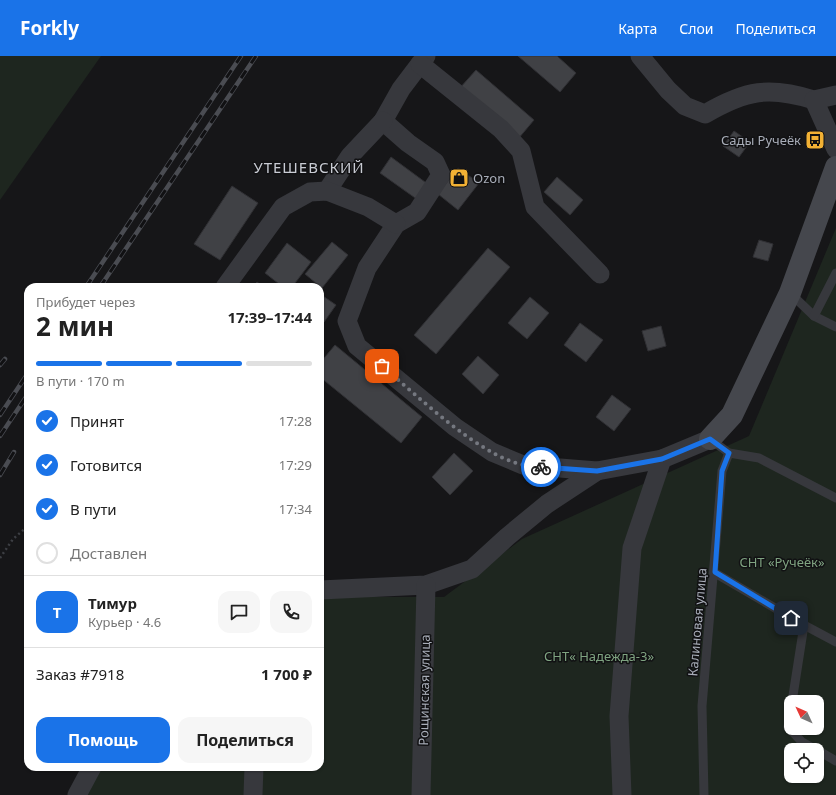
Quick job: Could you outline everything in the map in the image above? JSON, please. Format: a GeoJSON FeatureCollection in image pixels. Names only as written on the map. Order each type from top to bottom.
{"type":"FeatureCollection","features":[{"type":"Feature","properties":{"kind":"street"},"geometry":{"type":"LineString","coordinates":[[640,56],[668,90],[685,106],[704,114],[728,100],[758,92],[790,92],[814,100],[836,95]]}},
{"type":"Feature","properties":{"kind":"street"},"geometry":{"type":"LineString","coordinates":[[327,191],[350,156],[384,121],[401,89],[423,60],[502,129],[521,150],[535,207],[600,274]]}},
{"type":"Feature","properties":{"kind":"street"},"geometry":{"type":"LineString","coordinates":[[814,100],[836,149]]}},
{"type":"Feature","properties":{"kind":"street"},"geometry":{"type":"LineString","coordinates":[[384,121],[408,143],[435,162],[442,175],[418,212],[396,224],[368,268],[347,321],[357,346],[456,427],[492,452],[523,465],[597,471],[662,459],[710,439],[732,415],[790,293],[836,167]]}},
{"type":"Feature","properties":{"kind":"street"},"geometry":{"type":"LineString","coordinates":[[228,283],[283,207],[310,192],[327,191],[368,206],[396,224]]}},
{"type":"Feature","properties":{"kind":"street"},"geometry":{"type":"LineString","coordinates":[[622,795],[619,716],[632,548],[662,459]]}},
{"type":"Feature","properties":{"kind":"street"},"geometry":{"type":"LineString","coordinates":[[324,590],[426,585],[472,569],[506,537],[547,504],[597,471]]}},
{"type":"Feature","properties":{"kind":"street","name":"Рощинская улица"},"geometry":{"type":"LineString","coordinates":[[421,795],[426,585]]}},
{"type":"Feature","properties":{"kind":"street"},"geometry":{"type":"LineString","coordinates":[[77,795],[90,771]]}},
{"type":"Feature","properties":{"kind":"street"},"geometry":{"type":"LineString","coordinates":[[253,795],[254,771]]}},
{"type":"Feature","properties":{"kind":"lane"},"geometry":{"type":"LineString","coordinates":[[814,316],[836,273]]}},
{"type":"Feature","properties":{"kind":"lane"},"geometry":{"type":"LineString","coordinates":[[790,293],[814,316],[836,327]]}},
{"type":"Feature","properties":{"kind":"lane"},"geometry":{"type":"LineString","coordinates":[[710,439],[729,453],[759,458],[836,498]]}},
{"type":"Feature","properties":{"kind":"lane","name":"Калиновая улица"},"geometry":{"type":"LineString","coordinates":[[704,795],[702,706],[715,572],[722,471],[729,453]]}},
{"type":"Feature","properties":{"kind":"lane"},"geometry":{"type":"LineString","coordinates":[[715,572],[804,625],[836,642]]}},
{"type":"Feature","properties":{"kind":"lane"},"geometry":{"type":"LineString","coordinates":[[793,695],[804,625]]}},
{"type":"Feature","properties":{"kind":"lane"},"geometry":{"type":"LineString","coordinates":[[795,735],[804,743]]}},
{"type":"Feature","properties":{"kind":"lane"},"geometry":{"type":"LineString","coordinates":[[824,754],[836,761]]}},
{"type":"Feature","properties":{"kind":"path"},"geometry":{"type":"LineString","coordinates":[[0,558],[13,539],[24,529]]}},
{"type":"Feature","properties":{"kind":"green space"},"geometry":{"type":"Polygon","coordinates":[[[0,56],[101,56],[0,200],[0,56]]]}},
{"type":"Feature","properties":{"kind":"green space","name":"СНТ« Надежда-3»"},"geometry":{"type":"Polygon","coordinates":[[[836,228],[836,795],[72,795],[87,771],[324,771],[324,597],[444,597],[522,539],[749,436],[836,228]]]}},
{"type":"Feature","properties":{"kind":"building"},"geometry":{"type":"Polygon","coordinates":[[[518,56],[557,56],[576,73],[560,92],[518,56]]]}},
{"type":"Feature","properties":{"kind":"building"},"geometry":{"type":"Polygon","coordinates":[[[476,70],[534,120],[518,139],[459,89],[476,70]]]}},
{"type":"Feature","properties":{"kind":"building"},"geometry":{"type":"Polygon","coordinates":[[[734,131],[750,142],[739,157],[723,146],[734,131]]]}},
{"type":"Feature","properties":{"kind":"building"},"geometry":{"type":"Polygon","coordinates":[[[391,157],[429,185],[418,200],[380,173],[391,157]]]}},
{"type":"Feature","properties":{"kind":"building"},"geometry":{"type":"Polygon","coordinates":[[[458,168],[479,183],[458,210],[438,194],[458,168]]]}},
{"type":"Feature","properties":{"kind":"building"},"geometry":{"type":"Polygon","coordinates":[[[557,177],[583,200],[570,215],[544,192],[557,177]]]}},
{"type":"Feature","properties":{"kind":"building"},"geometry":{"type":"Polygon","coordinates":[[[232,186],[258,203],[220,260],[194,244],[232,186]]]}},
{"type":"Feature","properties":{"kind":"building"},"geometry":{"type":"Polygon","coordinates":[[[759,240],[773,244],[768,261],[753,257],[759,240]]]}},
{"type":"Feature","properties":{"kind":"building"},"geometry":{"type":"Polygon","coordinates":[[[332,242],[348,255],[324,285],[324,283],[316,283],[305,274],[332,242]]]}},
{"type":"Feature","properties":{"kind":"building"},"geometry":{"type":"Polygon","coordinates":[[[287,243],[311,262],[295,283],[278,283],[265,273],[287,243]]]}},
{"type":"Feature","properties":{"kind":"building"},"geometry":{"type":"Polygon","coordinates":[[[488,248],[510,267],[436,354],[414,335],[488,248]]]}},
{"type":"Feature","properties":{"kind":"building"},"geometry":{"type":"Polygon","coordinates":[[[324,297],[336,305],[324,322],[324,297]]]}},
{"type":"Feature","properties":{"kind":"building"},"geometry":{"type":"Polygon","coordinates":[[[530,297],[549,313],[527,339],[508,323],[530,297]]]}},
{"type":"Feature","properties":{"kind":"building"},"geometry":{"type":"Polygon","coordinates":[[[580,323],[603,340],[586,362],[564,345],[580,323]]]}},
{"type":"Feature","properties":{"kind":"building"},"geometry":{"type":"Polygon","coordinates":[[[661,326],[666,346],[648,351],[642,331],[661,326]]]}},
{"type":"Feature","properties":{"kind":"building"},"geometry":{"type":"Polygon","coordinates":[[[335,345],[422,417],[401,443],[324,380],[324,358],[335,345]]]}},
{"type":"Feature","properties":{"kind":"building"},"geometry":{"type":"Polygon","coordinates":[[[478,356],[499,375],[483,394],[462,374],[478,356]]]}},
{"type":"Feature","properties":{"kind":"building"},"geometry":{"type":"Polygon","coordinates":[[[612,395],[631,409],[614,431],[596,417],[612,395]]]}},
{"type":"Feature","properties":{"kind":"building"},"geometry":{"type":"Polygon","coordinates":[[[454,453],[473,471],[450,495],[432,477],[454,453]]]}},
{"type":"Feature","properties":{"kind":"railway"},"geometry":{"type":"LineString","coordinates":[[89,283],[241,56]]}},
{"type":"Feature","properties":{"kind":"railway"},"geometry":{"type":"LineString","coordinates":[[103,283],[256,56]]}},
{"type":"Feature","properties":{"kind":"railway"},"geometry":{"type":"LineString","coordinates":[[0,365],[5,359]]}},
{"type":"Feature","properties":{"kind":"railway"},"geometry":{"type":"LineString","coordinates":[[0,415],[24,379]]}},
{"type":"Feature","properties":{"kind":"railway"},"geometry":{"type":"LineString","coordinates":[[0,436],[24,400]]}},
{"type":"Feature","properties":{"kind":"railway"},"geometry":{"type":"LineString","coordinates":[[0,475],[14,452]]}},
{"type":"Feature","properties":{"kind":"way so far"},"geometry":{"type":"LineString","coordinates":[[382,366],[456,427],[492,452],[523,465],[541,467]]}},
{"type":"Feature","properties":{"kind":"place","name":"Сады Ручеёк"},"geometry":{"type":"Point","coordinates":[815,140]}},
{"type":"Feature","properties":{"kind":"place","name":"Ozon"},"geometry":{"type":"Point","coordinates":[459,178]}},
{"type":"Feature","properties":{"kind":"district","name":"УТЕШЕВСКИЙ"},"geometry":{"type":"Point","coordinates":[309,167]}},
{"type":"Feature","properties":{"kind":"route"},"geometry":{"type":"LineString","coordinates":[[541,467],[597,471],[662,459],[710,439],[729,453],[722,471],[715,572],[791,618]]}},
{"type":"Feature","properties":{"kind":"park label","name":"СНТ «Ручеёк»"},"geometry":{"type":"Point","coordinates":[782,562]}}]}
